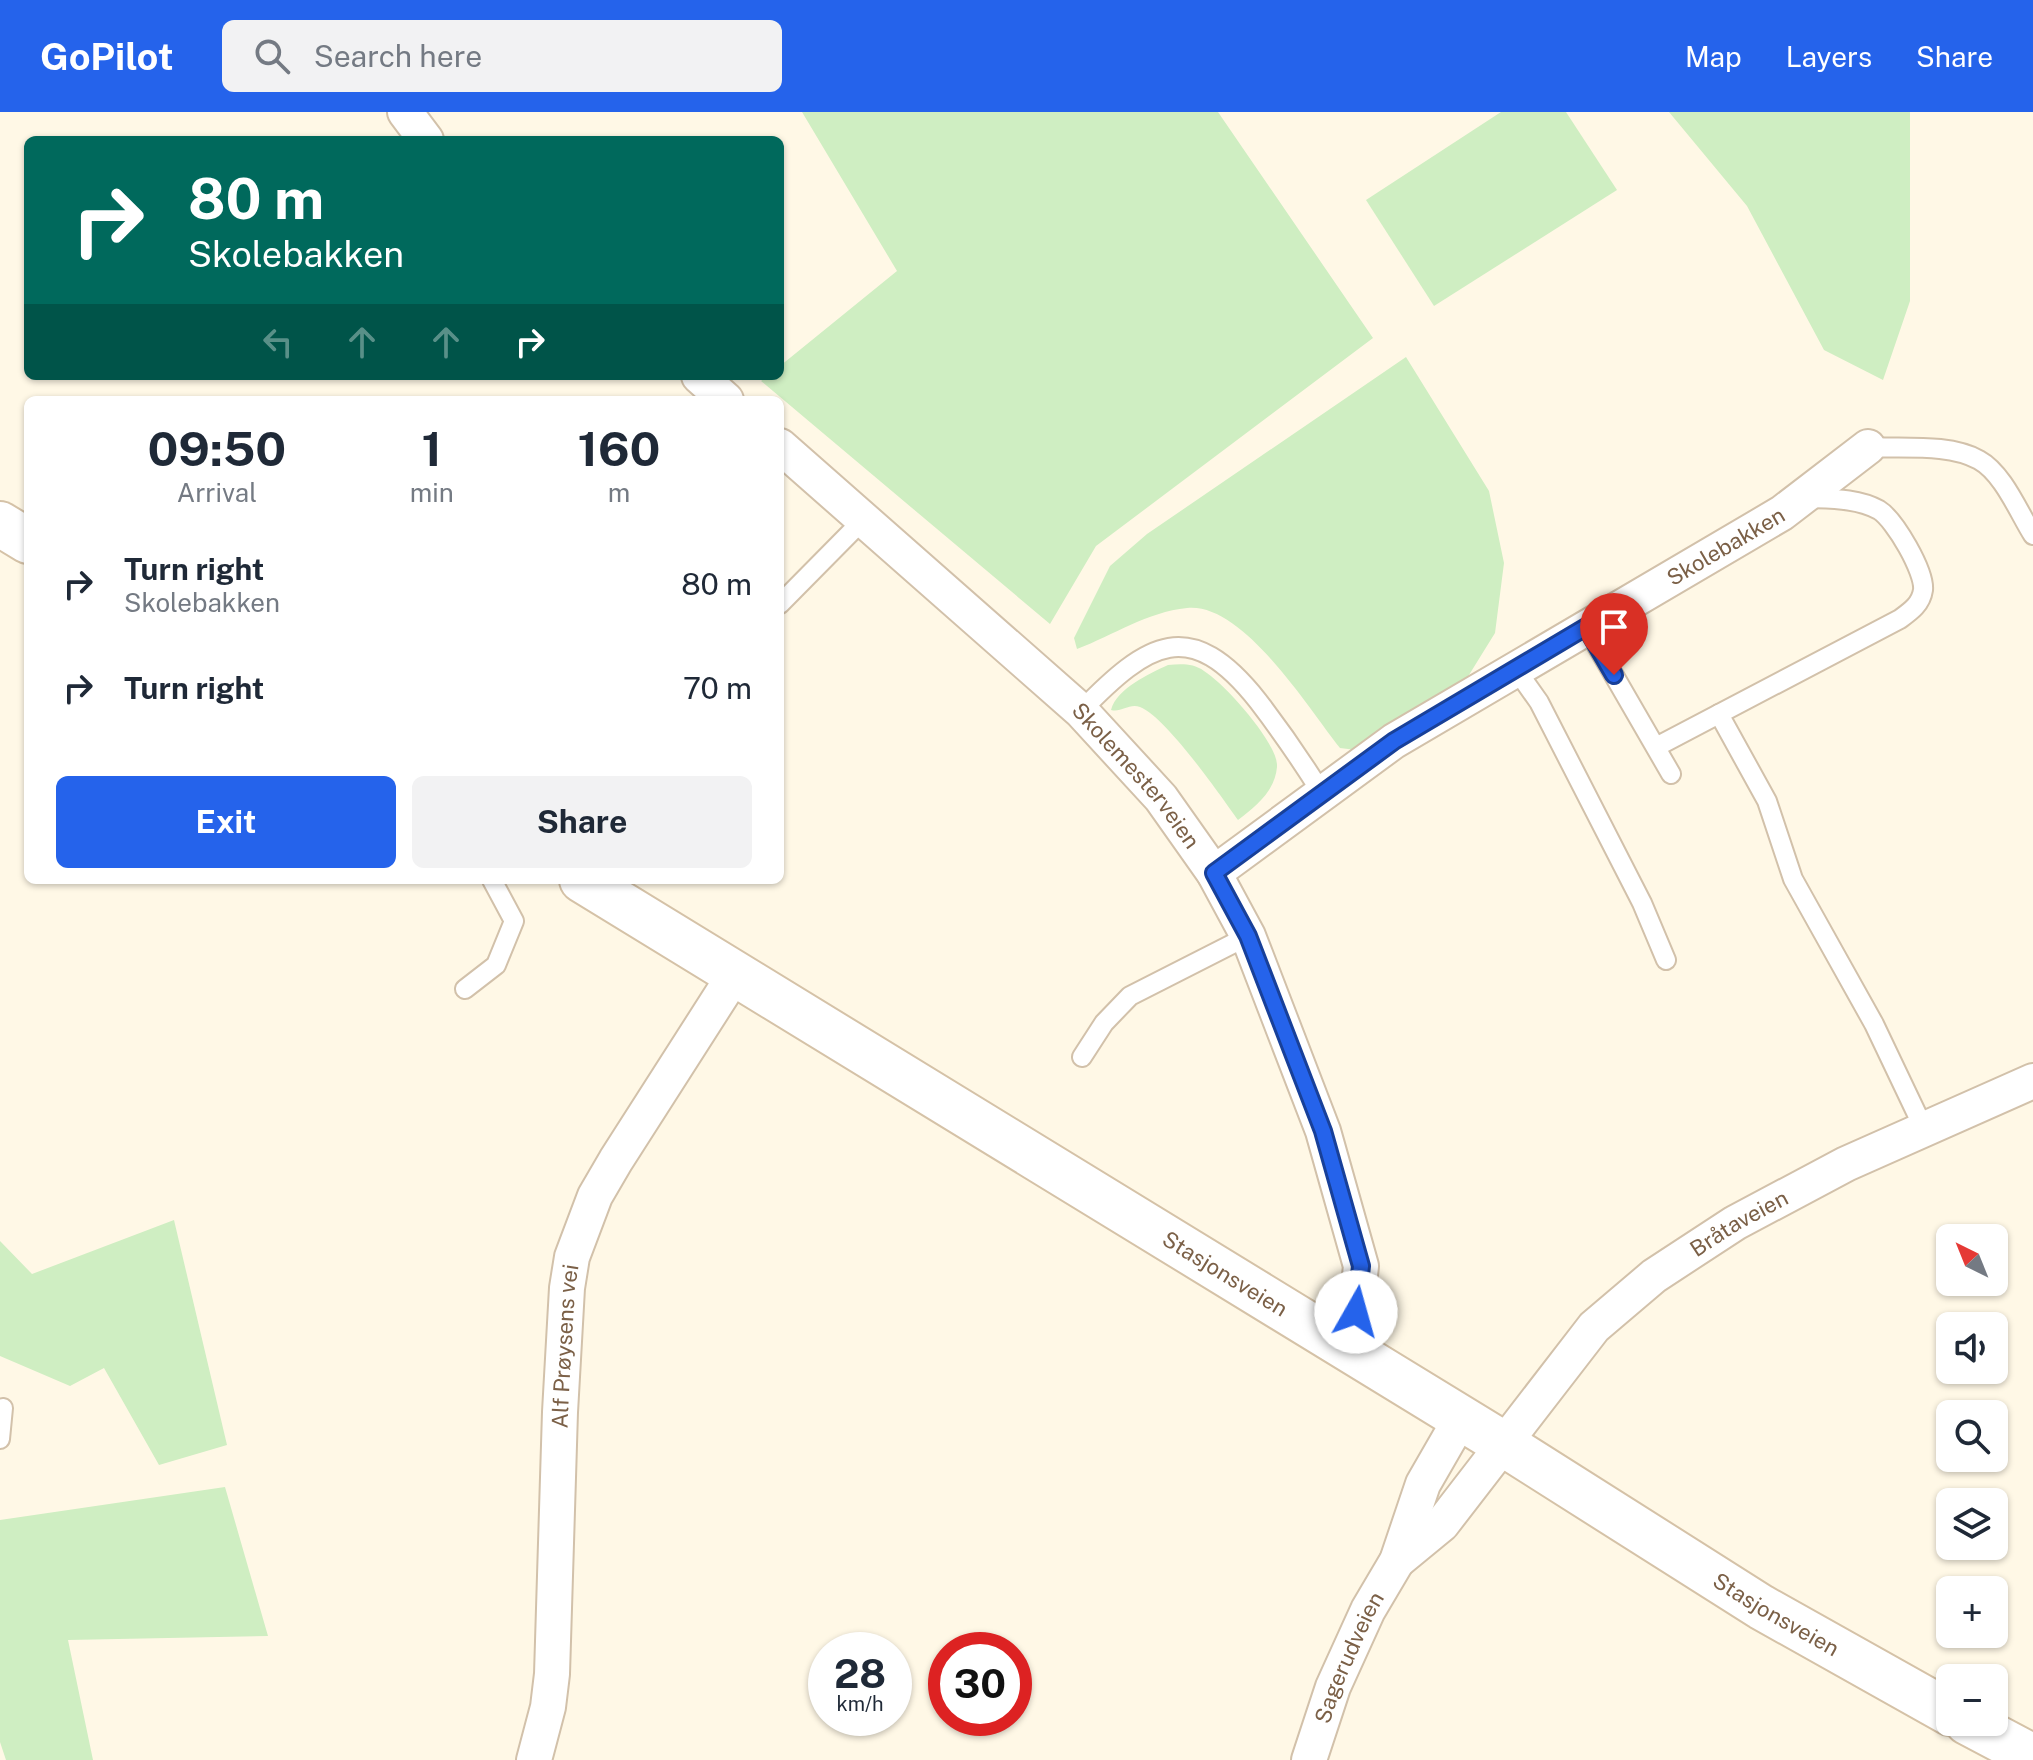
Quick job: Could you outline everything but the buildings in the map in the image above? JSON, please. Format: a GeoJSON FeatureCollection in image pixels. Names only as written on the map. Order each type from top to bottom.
{"type":"FeatureCollection","features":[{"type":"Feature","properties":{"kind":"main road"},"geometry":{"type":"LineString","coordinates":[[0,524],[24,539]]}},
{"type":"Feature","properties":{"kind":"main road","name":"Stasjonsveien"},"geometry":{"type":"LineString","coordinates":[[589,884],[1342,1348],[1502,1443],[1761,1607],[1936,1705]]}},
{"type":"Feature","properties":{"kind":"main road"},"geometry":{"type":"LineString","coordinates":[[1993,1736],[2033,1757]]}},
{"type":"Feature","properties":{"kind":"street"},"geometry":{"type":"LineString","coordinates":[[405,112],[423,136]]}},
{"type":"Feature","properties":{"kind":"street"},"geometry":{"type":"LineString","coordinates":[[704,380],[722,396]]}},
{"type":"Feature","properties":{"kind":"street","name":"Skolebakken"},"geometry":{"type":"LineString","coordinates":[[1214,873],[1394,741],[1803,498],[1868,447]]}},
{"type":"Feature","properties":{"kind":"street","name":"Skolemesterveien"},"geometry":{"type":"LineString","coordinates":[[784,449],[1081,711],[1161,798],[1214,873],[1248,936],[1323,1131],[1361,1266],[1356,1312],[1342,1348]]}},
{"type":"Feature","properties":{"kind":"street","name":"Alf Prøysens vei"},"geometry":{"type":"LineString","coordinates":[[534,1760],[552,1674],[560,1412],[567,1288],[572,1257],[582,1225],[609,1172],[735,974]]}},
{"type":"Feature","properties":{"kind":"street","name":"Bråtaveien"},"geometry":{"type":"LineString","coordinates":[[1502,1443],[1594,1327],[1654,1276],[1735,1223],[1846,1164],[2033,1081]]}},
{"type":"Feature","properties":{"kind":"street","name":"Sagerudveien"},"geometry":{"type":"LineString","coordinates":[[1309,1760],[1339,1673],[1368,1610],[1397,1561],[1423,1484],[1461,1418]]}},
{"type":"Feature","properties":{"kind":"street","name":"Sagerudveien"},"geometry":{"type":"LineString","coordinates":[[1397,1561],[1442,1524],[1502,1443]]}},
{"type":"Feature","properties":{"kind":"lane"},"geometry":{"type":"LineString","coordinates":[[1868,447],[1956,452],[1981,460],[1998,480],[2033,535]]}},
{"type":"Feature","properties":{"kind":"lane"},"geometry":{"type":"LineString","coordinates":[[1656,747],[1900,619],[1920,601],[1924,588],[1919,570],[1895,526],[1882,512],[1864,503],[1803,498]]}},
{"type":"Feature","properties":{"kind":"lane"},"geometry":{"type":"LineString","coordinates":[[784,600],[864,519]]}},
{"type":"Feature","properties":{"kind":"lane"},"geometry":{"type":"LineString","coordinates":[[1586,627],[1671,774]]}},
{"type":"Feature","properties":{"kind":"lane"},"geometry":{"type":"LineString","coordinates":[[1081,711],[1113,678],[1138,661],[1178,647],[1197,648],[1213,654],[1237,675],[1289,741],[1321,792]]}},
{"type":"Feature","properties":{"kind":"lane"},"geometry":{"type":"LineString","coordinates":[[1515,668],[1539,702],[1642,903],[1666,960]]}},
{"type":"Feature","properties":{"kind":"lane"},"geometry":{"type":"LineString","coordinates":[[1719,714],[1767,801],[1793,879],[1874,1024],[1924,1129]]}},
{"type":"Feature","properties":{"kind":"lane"},"geometry":{"type":"LineString","coordinates":[[465,989],[496,965],[514,921],[494,884]]}},
{"type":"Feature","properties":{"kind":"lane"},"geometry":{"type":"LineString","coordinates":[[1082,1057],[1110,1015],[1130,996],[1248,936]]}},
{"type":"Feature","properties":{"kind":"lane"},"geometry":{"type":"LineString","coordinates":[[0,1439],[3,1408]]}},
{"type":"Feature","properties":{"kind":"green space"},"geometry":{"type":"Polygon","coordinates":[[[802,112],[1218,112],[1373,338],[1096,546],[1050,624],[784,400],[784,396],[779,396],[761,381],[784,380],[784,363],[897,271],[802,112]]]}},
{"type":"Feature","properties":{"kind":"green space"},"geometry":{"type":"Polygon","coordinates":[[[1501,112],[1566,112],[1617,190],[1434,306],[1366,200],[1501,112]]]}},
{"type":"Feature","properties":{"kind":"green space"},"geometry":{"type":"Polygon","coordinates":[[[1669,112],[1910,112],[1910,301],[1883,380],[1824,350],[1747,206],[1669,112]]]}},
{"type":"Feature","properties":{"kind":"green space"},"geometry":{"type":"Polygon","coordinates":[[[1406,357],[1489,491],[1504,563],[1495,633],[1464,683],[1356,750],[1340,748],[1252,639],[1230,622],[1208,611],[1187,608],[1158,614],[1077,649],[1074,638],[1110,566],[1147,534],[1406,357]]]}},
{"type":"Feature","properties":{"kind":"green space"},"geometry":{"type":"Polygon","coordinates":[[[1168,665],[1191,665],[1213,678],[1249,715],[1275,757],[1277,767],[1269,791],[1238,820],[1164,725],[1140,707],[1111,710],[1127,688],[1168,665]]]}},
{"type":"Feature","properties":{"kind":"green space"},"geometry":{"type":"Polygon","coordinates":[[[174,1220],[227,1445],[159,1465],[104,1368],[70,1386],[0,1356],[0,1241],[32,1274],[174,1220]]]}},
{"type":"Feature","properties":{"kind":"green space"},"geometry":{"type":"Polygon","coordinates":[[[225,1487],[268,1636],[68,1640],[93,1760],[6,1760],[0,1742],[0,1520],[225,1487]]]}},
{"type":"Feature","properties":{"kind":"route"},"geometry":{"type":"LineString","coordinates":[[1356,1312],[1361,1266],[1323,1131],[1248,936],[1214,873],[1267,831],[1394,741],[1586,627],[1614,675]]}}]}
